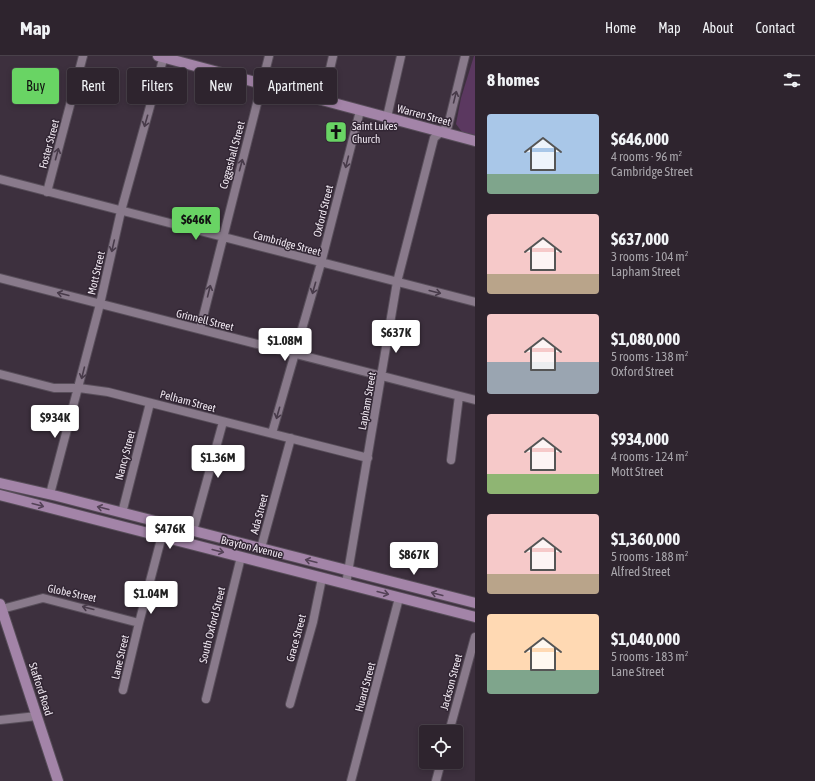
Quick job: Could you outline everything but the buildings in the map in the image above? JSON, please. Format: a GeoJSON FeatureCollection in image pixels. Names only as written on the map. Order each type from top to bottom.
{"type":"FeatureCollection","features":[{"type":"Feature","properties":{"kind":"main road","name":"Warren Street"},"geometry":{"type":"LineString","coordinates":[[162,57],[254,81]]}},
{"type":"Feature","properties":{"kind":"main road","name":"Warren Street"},"geometry":{"type":"LineString","coordinates":[[337,104],[475,141]]}},
{"type":"Feature","properties":{"kind":"main road","name":"Brayton Avenue"},"geometry":{"type":"LineString","coordinates":[[0,483],[50,494],[475,603]]}},
{"type":"Feature","properties":{"kind":"main road","name":"Brayton Avenue"},"geometry":{"type":"LineString","coordinates":[[0,495],[475,617]]}},
{"type":"Feature","properties":{"kind":"main road","name":"Stafford Road"},"geometry":{"type":"LineString","coordinates":[[1,607],[58,781]]}},
{"type":"Feature","properties":{"kind":"street","name":"Foster Street"},"geometry":{"type":"LineString","coordinates":[[47,192],[83,56]]}},
{"type":"Feature","properties":{"kind":"street","name":"Coggeshall Street"},"geometry":{"type":"LineString","coordinates":[[266,68],[269,56]]}},
{"type":"Feature","properties":{"kind":"street"},"geometry":{"type":"LineString","coordinates":[[330,68],[333,56]]}},
{"type":"Feature","properties":{"kind":"street"},"geometry":{"type":"LineString","coordinates":[[387,117],[401,56]]}},
{"type":"Feature","properties":{"kind":"street","name":"Lapham Street"},"geometry":{"type":"LineString","coordinates":[[346,584],[397,282],[434,138],[448,126],[465,56]]}},
{"type":"Feature","properties":{"kind":"street","name":"Mott Street"},"geometry":{"type":"LineString","coordinates":[[50,494],[79,388],[121,211],[162,57]]}},
{"type":"Feature","properties":{"kind":"street","name":"Coggeshall Street"},"geometry":{"type":"LineString","coordinates":[[200,329],[257,104]]}},
{"type":"Feature","properties":{"kind":"street","name":"Oxford Street"},"geometry":{"type":"LineString","coordinates":[[272,433],[321,264],[360,111]]}},
{"type":"Feature","properties":{"kind":"street","name":"Cambridge Street"},"geometry":{"type":"LineString","coordinates":[[0,179],[321,264],[475,302]]}},
{"type":"Feature","properties":{"kind":"street","name":"Grinnell Street"},"geometry":{"type":"LineString","coordinates":[[0,278],[475,400]]}},
{"type":"Feature","properties":{"kind":"street","name":"Pelham Street"},"geometry":{"type":"LineString","coordinates":[[0,374],[54,388],[79,388],[108,392],[368,458]]}},
{"type":"Feature","properties":{"kind":"street"},"geometry":{"type":"LineString","coordinates":[[451,460],[459,396]]}},
{"type":"Feature","properties":{"kind":"street","name":"Nancy Street"},"geometry":{"type":"LineString","coordinates":[[122,513],[150,403]]}},
{"type":"Feature","properties":{"kind":"street"},"geometry":{"type":"LineString","coordinates":[[193,531],[223,422]]}},
{"type":"Feature","properties":{"kind":"street","name":"Ada Street"},"geometry":{"type":"LineString","coordinates":[[261,548],[291,438]]}},
{"type":"Feature","properties":{"kind":"street","name":"Lane Street"},"geometry":{"type":"LineString","coordinates":[[123,690],[139,623],[166,524]]}},
{"type":"Feature","properties":{"kind":"street","name":"South Oxford Street"},"geometry":{"type":"LineString","coordinates":[[206,699],[241,557]]}},
{"type":"Feature","properties":{"kind":"street","name":"Grace Street"},"geometry":{"type":"LineString","coordinates":[[290,704],[313,622],[322,578]]}},
{"type":"Feature","properties":{"kind":"street","name":"Globe Street"},"geometry":{"type":"LineString","coordinates":[[1,607],[43,598],[139,623]]}},
{"type":"Feature","properties":{"kind":"street","name":"Huard Street"},"geometry":{"type":"LineString","coordinates":[[351,781],[399,598]]}},
{"type":"Feature","properties":{"kind":"street","name":"Jackson Street"},"geometry":{"type":"LineString","coordinates":[[451,725],[475,637]]}},
{"type":"Feature","properties":{"kind":"street"},"geometry":{"type":"LineString","coordinates":[[0,720],[37,716]]}},
{"type":"Feature","properties":{"kind":"street"},"geometry":{"type":"LineString","coordinates":[[436,781],[439,769]]}},
{"type":"Feature","properties":{"kind":"shaded area"},"geometry":{"type":"Polygon","coordinates":[[[474,56],[475,135],[462,132],[456,124],[461,98],[474,56]]]}},
{"type":"Feature","properties":{"kind":"place","name":"Saint Lukes Church"},"geometry":{"type":"Point","coordinates":[336,132]}}]}
